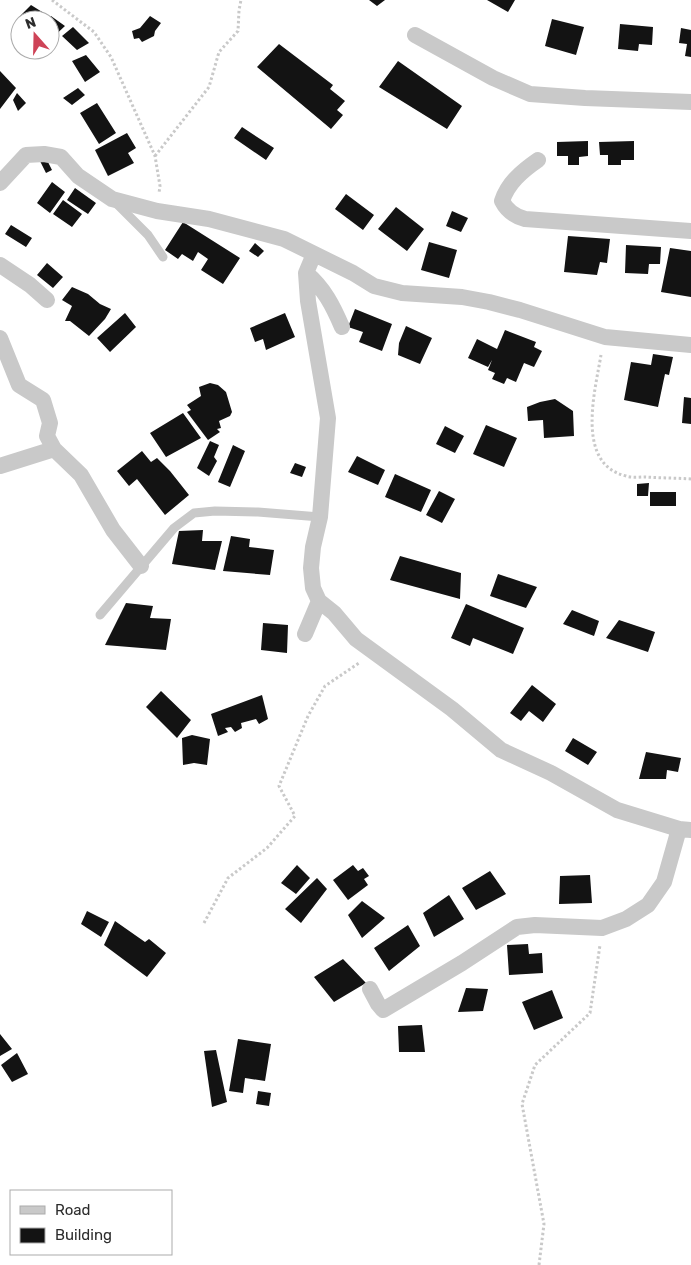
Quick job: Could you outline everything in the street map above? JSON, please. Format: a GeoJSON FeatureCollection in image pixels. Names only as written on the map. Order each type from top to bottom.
{"type":"FeatureCollection","features":[{"type":"Feature","properties":{"kind":"street"},"geometry":{"type":"LineString","coordinates":[[415,35],[493,78],[530,94],[691,102]]}},
{"type":"Feature","properties":{"kind":"street"},"geometry":{"type":"LineString","coordinates":[[0,183],[26,155],[44,154],[60,157],[78,176],[112,199],[157,211],[209,218],[284,239],[374,286],[402,294],[462,297],[489,302],[605,337],[691,345]]}},
{"type":"Feature","properties":{"kind":"street"},"geometry":{"type":"LineString","coordinates":[[538,160],[506,189],[502,201],[505,208],[516,216],[524,219],[691,230]]}},
{"type":"Feature","properties":{"kind":"street"},"geometry":{"type":"LineString","coordinates":[[314,254],[306,273],[308,302],[328,418],[320,517],[313,547],[311,568],[313,588],[319,601],[334,613],[356,639],[452,709],[500,750],[551,773],[617,810],[685,830],[664,882],[648,905],[626,919],[602,928],[536,925],[517,927],[454,968],[383,1010],[370,989]]}},
{"type":"Feature","properties":{"kind":"street"},"geometry":{"type":"LineString","coordinates":[[0,265],[30,285],[47,300]]}},
{"type":"Feature","properties":{"kind":"street"},"geometry":{"type":"LineString","coordinates":[[306,273],[317,282],[328,296],[342,327]]}},
{"type":"Feature","properties":{"kind":"street"},"geometry":{"type":"LineString","coordinates":[[0,338],[19,385],[43,400],[50,423],[47,436],[54,449],[81,475],[113,530],[141,566]]}},
{"type":"Feature","properties":{"kind":"street"},"geometry":{"type":"LineString","coordinates":[[0,466],[54,449]]}},
{"type":"Feature","properties":{"kind":"street"},"geometry":{"type":"LineString","coordinates":[[305,634],[319,601]]}},
{"type":"Feature","properties":{"kind":"lane"},"geometry":{"type":"LineString","coordinates":[[112,199],[148,235],[163,257]]}},
{"type":"Feature","properties":{"kind":"lane"},"geometry":{"type":"LineString","coordinates":[[100,615],[174,528],[194,513],[215,511],[258,512],[320,517]]}},
{"type":"Feature","properties":{"kind":"path"},"geometry":{"type":"LineString","coordinates":[[52,0],[94,32],[111,57],[156,156],[160,186],[157,211]]}},
{"type":"Feature","properties":{"kind":"path"},"geometry":{"type":"LineString","coordinates":[[156,156],[209,87],[219,52],[238,31],[241,0]]}},
{"type":"Feature","properties":{"kind":"path"},"geometry":{"type":"LineString","coordinates":[[605,337],[595,387],[592,429],[596,451],[606,467],[626,476],[691,479]]}},
{"type":"Feature","properties":{"kind":"path"},"geometry":{"type":"LineString","coordinates":[[204,922],[228,878],[267,848],[295,816],[279,786],[291,755],[308,716],[325,686],[360,662]]}},
{"type":"Feature","properties":{"kind":"path"},"geometry":{"type":"LineString","coordinates":[[539,1265],[544,1224],[522,1104],[535,1065],[590,1014],[602,928]]}},
{"type":"Feature","properties":{"kind":"building"},"geometry":{"type":"Polygon","coordinates":[[[369,0],[385,0],[377,6],[369,0]]]}},
{"type":"Feature","properties":{"kind":"building"},"geometry":{"type":"Polygon","coordinates":[[[487,0],[515,0],[508,12],[487,0]]]}},
{"type":"Feature","properties":{"kind":"building"},"geometry":{"type":"Polygon","coordinates":[[[31,5],[39,10],[26,10],[31,5]]]}},
{"type":"Feature","properties":{"kind":"building"},"geometry":{"type":"Polygon","coordinates":[[[150,16],[161,23],[154,36],[142,42],[139,38],[134,39],[132,31],[140,28],[150,16]]]}},
{"type":"Feature","properties":{"kind":"building"},"geometry":{"type":"Polygon","coordinates":[[[552,19],[584,27],[576,55],[545,46],[552,19]]]}},
{"type":"Feature","properties":{"kind":"building"},"geometry":{"type":"Polygon","coordinates":[[[60,22],[65,26],[60,31],[60,22]]]}},
{"type":"Feature","properties":{"kind":"building"},"geometry":{"type":"Polygon","coordinates":[[[620,24],[653,27],[652,45],[639,44],[638,51],[618,49],[620,24]]]}},
{"type":"Feature","properties":{"kind":"building"},"geometry":{"type":"Polygon","coordinates":[[[73,27],[89,43],[77,50],[62,36],[73,27]]]}},
{"type":"Feature","properties":{"kind":"building"},"geometry":{"type":"Polygon","coordinates":[[[681,28],[691,30],[691,57],[685,56],[687,44],[679,43],[681,28]]]}},
{"type":"Feature","properties":{"kind":"building"},"geometry":{"type":"Polygon","coordinates":[[[279,44],[333,85],[330,89],[345,101],[337,110],[343,115],[331,129],[257,67],[279,44]]]}},
{"type":"Feature","properties":{"kind":"building"},"geometry":{"type":"Polygon","coordinates":[[[86,55],[100,72],[85,82],[72,61],[86,55]]]}},
{"type":"Feature","properties":{"kind":"building"},"geometry":{"type":"Polygon","coordinates":[[[398,61],[462,106],[447,129],[379,87],[398,61]]]}},
{"type":"Feature","properties":{"kind":"building"},"geometry":{"type":"Polygon","coordinates":[[[0,71],[16,88],[0,109],[0,71]]]}},
{"type":"Feature","properties":{"kind":"building"},"geometry":{"type":"Polygon","coordinates":[[[78,88],[85,95],[72,105],[63,98],[78,88]]]}},
{"type":"Feature","properties":{"kind":"building"},"geometry":{"type":"Polygon","coordinates":[[[17,93],[26,103],[18,111],[13,100],[17,93]]]}},
{"type":"Feature","properties":{"kind":"building"},"geometry":{"type":"Polygon","coordinates":[[[97,103],[116,133],[99,144],[80,113],[97,103]]]}},
{"type":"Feature","properties":{"kind":"building"},"geometry":{"type":"Polygon","coordinates":[[[242,127],[274,148],[266,160],[234,138],[242,127]]]}},
{"type":"Feature","properties":{"kind":"building"},"geometry":{"type":"Polygon","coordinates":[[[127,133],[136,148],[128,153],[134,163],[108,176],[95,150],[127,133]]]}},
{"type":"Feature","properties":{"kind":"building"},"geometry":{"type":"Polygon","coordinates":[[[588,141],[588,156],[579,157],[579,165],[568,165],[568,156],[557,156],[557,142],[588,141]]]}},
{"type":"Feature","properties":{"kind":"building"},"geometry":{"type":"Polygon","coordinates":[[[634,141],[634,160],[621,160],[621,165],[608,165],[608,155],[600,155],[599,142],[634,141]]]}},
{"type":"Feature","properties":{"kind":"building"},"geometry":{"type":"Polygon","coordinates":[[[46,158],[52,170],[46,173],[40,161],[46,158]]]}},
{"type":"Feature","properties":{"kind":"building"},"geometry":{"type":"Polygon","coordinates":[[[52,182],[65,192],[50,213],[37,203],[52,182]]]}},
{"type":"Feature","properties":{"kind":"building"},"geometry":{"type":"Polygon","coordinates":[[[75,188],[96,203],[88,214],[67,200],[75,188]]]}},
{"type":"Feature","properties":{"kind":"building"},"geometry":{"type":"Polygon","coordinates":[[[346,194],[374,215],[363,230],[335,209],[346,194]]]}},
{"type":"Feature","properties":{"kind":"building"},"geometry":{"type":"Polygon","coordinates":[[[63,200],[82,214],[72,227],[53,214],[63,200]]]}},
{"type":"Feature","properties":{"kind":"building"},"geometry":{"type":"Polygon","coordinates":[[[396,207],[424,229],[407,251],[378,229],[396,207]]]}},
{"type":"Feature","properties":{"kind":"building"},"geometry":{"type":"Polygon","coordinates":[[[452,211],[468,218],[461,232],[446,226],[452,211]]]}},
{"type":"Feature","properties":{"kind":"building"},"geometry":{"type":"Polygon","coordinates":[[[183,222],[240,258],[223,284],[201,270],[208,259],[198,252],[193,261],[182,254],[178,259],[165,250],[183,222]]]}},
{"type":"Feature","properties":{"kind":"building"},"geometry":{"type":"Polygon","coordinates":[[[11,225],[32,238],[26,247],[5,234],[11,225]]]}},
{"type":"Feature","properties":{"kind":"building"},"geometry":{"type":"Polygon","coordinates":[[[568,236],[610,239],[607,263],[600,262],[597,275],[564,272],[568,236]]]}},
{"type":"Feature","properties":{"kind":"building"},"geometry":{"type":"Polygon","coordinates":[[[429,242],[457,250],[449,278],[421,270],[429,242]]]}},
{"type":"Feature","properties":{"kind":"building"},"geometry":{"type":"Polygon","coordinates":[[[255,243],[264,251],[258,257],[249,251],[255,243]]]}},
{"type":"Feature","properties":{"kind":"building"},"geometry":{"type":"Polygon","coordinates":[[[626,245],[661,247],[660,264],[649,264],[648,274],[625,273],[626,245]]]}},
{"type":"Feature","properties":{"kind":"building"},"geometry":{"type":"Polygon","coordinates":[[[670,248],[691,251],[691,297],[661,292],[670,248]]]}},
{"type":"Feature","properties":{"kind":"building"},"geometry":{"type":"Polygon","coordinates":[[[47,263],[63,277],[53,288],[37,275],[47,263]]]}},
{"type":"Feature","properties":{"kind":"building"},"geometry":{"type":"Polygon","coordinates":[[[72,287],[88,294],[100,304],[111,309],[105,319],[89,336],[70,321],[65,321],[72,306],[62,300],[72,287]]]}},
{"type":"Feature","properties":{"kind":"building"},"geometry":{"type":"Polygon","coordinates":[[[355,309],[392,324],[382,351],[359,342],[363,332],[348,327],[355,309]]]}},
{"type":"Feature","properties":{"kind":"building"},"geometry":{"type":"Polygon","coordinates":[[[125,313],[136,327],[110,352],[97,338],[125,313]]]}},
{"type":"Feature","properties":{"kind":"building"},"geometry":{"type":"Polygon","coordinates":[[[285,313],[295,337],[266,350],[263,339],[255,342],[250,328],[285,313]]]}},
{"type":"Feature","properties":{"kind":"building"},"geometry":{"type":"Polygon","coordinates":[[[406,326],[432,338],[420,364],[398,355],[399,343],[406,326]]]}},
{"type":"Feature","properties":{"kind":"building"},"geometry":{"type":"Polygon","coordinates":[[[505,330],[536,342],[534,347],[542,351],[534,367],[524,363],[516,382],[507,378],[504,384],[492,379],[495,373],[488,370],[492,360],[488,367],[468,358],[477,339],[497,349],[505,330]]]}},
{"type":"Feature","properties":{"kind":"building"},"geometry":{"type":"Polygon","coordinates":[[[653,354],[673,357],[669,375],[665,374],[658,407],[624,400],[631,362],[651,365],[653,354]]]}},
{"type":"Feature","properties":{"kind":"building"},"geometry":{"type":"Polygon","coordinates":[[[210,383],[218,385],[226,392],[232,412],[230,416],[219,421],[221,428],[217,429],[220,432],[208,440],[187,412],[191,410],[187,405],[201,396],[199,387],[210,383]]]}},
{"type":"Feature","properties":{"kind":"building"},"geometry":{"type":"Polygon","coordinates":[[[684,397],[691,398],[691,424],[682,423],[684,397]]]}},
{"type":"Feature","properties":{"kind":"building"},"geometry":{"type":"Polygon","coordinates":[[[555,399],[573,411],[574,436],[544,438],[543,420],[528,421],[527,407],[555,399]]]}},
{"type":"Feature","properties":{"kind":"building"},"geometry":{"type":"Polygon","coordinates":[[[183,413],[201,438],[166,457],[150,433],[183,413]]]}},
{"type":"Feature","properties":{"kind":"building"},"geometry":{"type":"Polygon","coordinates":[[[486,425],[517,438],[504,467],[473,454],[486,425]]]}},
{"type":"Feature","properties":{"kind":"building"},"geometry":{"type":"Polygon","coordinates":[[[445,426],[464,436],[455,453],[436,444],[445,426]]]}},
{"type":"Feature","properties":{"kind":"building"},"geometry":{"type":"Polygon","coordinates":[[[210,441],[219,445],[214,457],[217,461],[209,476],[197,468],[210,441]]]}},
{"type":"Feature","properties":{"kind":"building"},"geometry":{"type":"Polygon","coordinates":[[[233,445],[245,451],[230,487],[218,482],[233,445]]]}},
{"type":"Feature","properties":{"kind":"building"},"geometry":{"type":"Polygon","coordinates":[[[142,451],[151,462],[157,458],[189,495],[165,515],[137,479],[129,486],[117,471],[142,451]]]}},
{"type":"Feature","properties":{"kind":"building"},"geometry":{"type":"Polygon","coordinates":[[[357,456],[385,470],[378,485],[348,472],[357,456]]]}},
{"type":"Feature","properties":{"kind":"building"},"geometry":{"type":"Polygon","coordinates":[[[295,463],[306,467],[302,477],[290,473],[295,463]]]}},
{"type":"Feature","properties":{"kind":"building"},"geometry":{"type":"Polygon","coordinates":[[[395,474],[431,490],[421,512],[385,497],[395,474]]]}},
{"type":"Feature","properties":{"kind":"building"},"geometry":{"type":"Polygon","coordinates":[[[649,483],[648,496],[637,496],[637,484],[649,483]]]}},
{"type":"Feature","properties":{"kind":"building"},"geometry":{"type":"Polygon","coordinates":[[[439,491],[455,499],[442,523],[426,515],[439,491]]]}},
{"type":"Feature","properties":{"kind":"building"},"geometry":{"type":"Polygon","coordinates":[[[650,492],[676,492],[676,506],[650,506],[650,492]]]}},
{"type":"Feature","properties":{"kind":"building"},"geometry":{"type":"Polygon","coordinates":[[[203,530],[202,541],[222,541],[215,570],[172,564],[179,531],[203,530]]]}},
{"type":"Feature","properties":{"kind":"building"},"geometry":{"type":"Polygon","coordinates":[[[231,536],[250,539],[249,547],[274,550],[270,575],[223,571],[231,536]]]}},
{"type":"Feature","properties":{"kind":"building"},"geometry":{"type":"Polygon","coordinates":[[[400,556],[461,573],[460,599],[390,580],[400,556]]]}},
{"type":"Feature","properties":{"kind":"building"},"geometry":{"type":"Polygon","coordinates":[[[498,574],[537,587],[526,608],[490,596],[498,574]]]}},
{"type":"Feature","properties":{"kind":"building"},"geometry":{"type":"Polygon","coordinates":[[[126,603],[153,606],[150,618],[171,619],[166,650],[105,645],[126,603]]]}},
{"type":"Feature","properties":{"kind":"building"},"geometry":{"type":"Polygon","coordinates":[[[466,604],[524,628],[513,654],[473,638],[470,646],[451,638],[466,604]]]}},
{"type":"Feature","properties":{"kind":"building"},"geometry":{"type":"Polygon","coordinates":[[[572,610],[599,621],[594,636],[563,624],[572,610]]]}},
{"type":"Feature","properties":{"kind":"building"},"geometry":{"type":"Polygon","coordinates":[[[619,620],[655,632],[648,652],[606,638],[619,620]]]}},
{"type":"Feature","properties":{"kind":"building"},"geometry":{"type":"Polygon","coordinates":[[[263,623],[288,625],[287,653],[261,650],[263,623]]]}},
{"type":"Feature","properties":{"kind":"building"},"geometry":{"type":"Polygon","coordinates":[[[532,685],[556,704],[543,722],[529,711],[521,721],[510,713],[532,685]]]}},
{"type":"Feature","properties":{"kind":"building"},"geometry":{"type":"Polygon","coordinates":[[[161,691],[191,720],[177,738],[146,707],[161,691]]]}},
{"type":"Feature","properties":{"kind":"building"},"geometry":{"type":"Polygon","coordinates":[[[262,695],[268,719],[259,724],[256,719],[241,723],[242,728],[235,732],[231,727],[225,728],[228,732],[218,736],[211,714],[262,695]]]}},
{"type":"Feature","properties":{"kind":"building"},"geometry":{"type":"Polygon","coordinates":[[[192,735],[210,739],[207,765],[194,763],[183,765],[182,738],[192,735]]]}},
{"type":"Feature","properties":{"kind":"building"},"geometry":{"type":"Polygon","coordinates":[[[573,738],[597,752],[588,765],[565,751],[573,738]]]}},
{"type":"Feature","properties":{"kind":"building"},"geometry":{"type":"Polygon","coordinates":[[[646,752],[681,758],[678,772],[667,770],[666,779],[639,779],[646,752]]]}},
{"type":"Feature","properties":{"kind":"building"},"geometry":{"type":"Polygon","coordinates":[[[297,865],[310,878],[296,894],[281,883],[297,865]]]}},
{"type":"Feature","properties":{"kind":"building"},"geometry":{"type":"Polygon","coordinates":[[[353,865],[358,871],[363,868],[369,876],[364,879],[368,885],[348,900],[333,880],[353,865]]]}},
{"type":"Feature","properties":{"kind":"building"},"geometry":{"type":"Polygon","coordinates":[[[490,871],[506,894],[476,910],[462,888],[490,871]]]}},
{"type":"Feature","properties":{"kind":"building"},"geometry":{"type":"Polygon","coordinates":[[[590,875],[592,903],[559,904],[560,876],[590,875]]]}},
{"type":"Feature","properties":{"kind":"building"},"geometry":{"type":"Polygon","coordinates":[[[317,878],[327,889],[301,923],[285,909],[317,878]]]}},
{"type":"Feature","properties":{"kind":"building"},"geometry":{"type":"Polygon","coordinates":[[[449,895],[464,919],[434,937],[423,913],[449,895]]]}},
{"type":"Feature","properties":{"kind":"building"},"geometry":{"type":"Polygon","coordinates":[[[362,901],[385,918],[362,938],[348,915],[362,901]]]}},
{"type":"Feature","properties":{"kind":"building"},"geometry":{"type":"Polygon","coordinates":[[[87,911],[109,922],[101,937],[81,924],[87,911]]]}},
{"type":"Feature","properties":{"kind":"building"},"geometry":{"type":"Polygon","coordinates":[[[115,921],[145,942],[149,939],[166,953],[147,977],[104,945],[115,921]]]}},
{"type":"Feature","properties":{"kind":"building"},"geometry":{"type":"Polygon","coordinates":[[[408,925],[420,946],[389,971],[374,948],[408,925]]]}},
{"type":"Feature","properties":{"kind":"building"},"geometry":{"type":"Polygon","coordinates":[[[528,944],[529,954],[542,953],[543,973],[509,975],[507,945],[528,944]]]}},
{"type":"Feature","properties":{"kind":"building"},"geometry":{"type":"Polygon","coordinates":[[[343,959],[366,983],[334,1002],[314,977],[343,959]]]}},
{"type":"Feature","properties":{"kind":"building"},"geometry":{"type":"Polygon","coordinates":[[[466,988],[488,989],[483,1011],[458,1012],[466,988]]]}},
{"type":"Feature","properties":{"kind":"building"},"geometry":{"type":"Polygon","coordinates":[[[552,990],[563,1018],[534,1030],[522,1002],[552,990]]]}},
{"type":"Feature","properties":{"kind":"building"},"geometry":{"type":"Polygon","coordinates":[[[422,1025],[425,1052],[399,1052],[398,1026],[422,1025]]]}},
{"type":"Feature","properties":{"kind":"building"},"geometry":{"type":"Polygon","coordinates":[[[0,1034],[12,1049],[0,1056],[0,1034]]]}},
{"type":"Feature","properties":{"kind":"building"},"geometry":{"type":"Polygon","coordinates":[[[238,1039],[271,1044],[265,1081],[245,1078],[243,1093],[229,1091],[238,1039]]]}},
{"type":"Feature","properties":{"kind":"building"},"geometry":{"type":"Polygon","coordinates":[[[216,1050],[227,1102],[212,1107],[204,1051],[216,1050]]]}},
{"type":"Feature","properties":{"kind":"building"},"geometry":{"type":"Polygon","coordinates":[[[17,1053],[28,1074],[12,1082],[1,1065],[17,1053]]]}},
{"type":"Feature","properties":{"kind":"building"},"geometry":{"type":"Polygon","coordinates":[[[258,1091],[271,1093],[269,1106],[256,1104],[258,1091]]]}}]}
